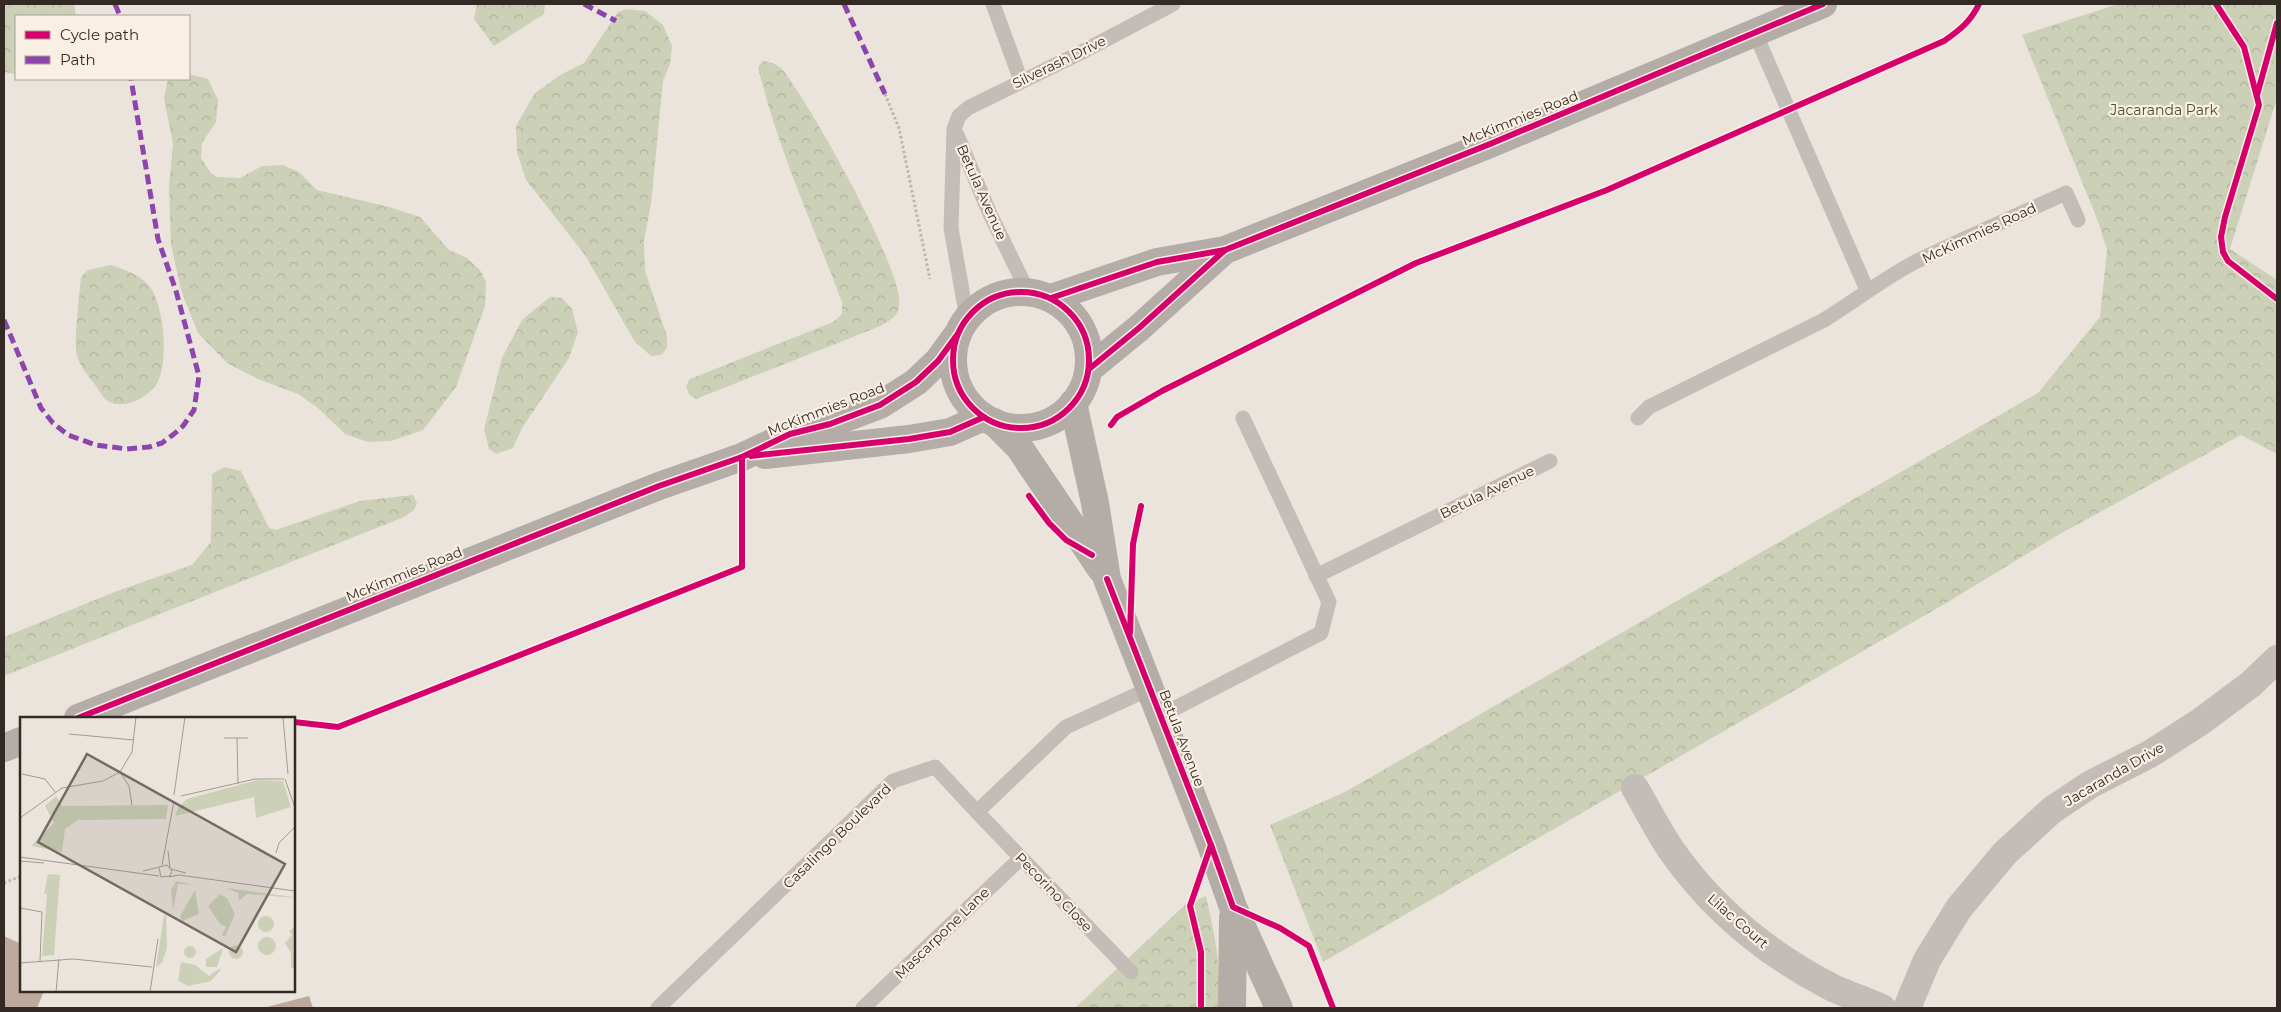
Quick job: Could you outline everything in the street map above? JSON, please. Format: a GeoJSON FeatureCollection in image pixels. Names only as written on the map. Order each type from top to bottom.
{"type":"FeatureCollection","features":[{"type":"Feature","properties":{"kind":"main road","name":"McKimmies Road"},"geometry":{"type":"LineString","coordinates":[[1040,295],[1157,262],[1225,250],[1480,148],[1822,4]]}},
{"type":"Feature","properties":{"kind":"main road","name":"McKimmies Road"},"geometry":{"type":"LineString","coordinates":[[1089,369],[1225,250]]}},
{"type":"Feature","properties":{"kind":"main road"},"geometry":{"type":"LineString","coordinates":[[1011,293],[1040,295],[1068,310],[1082,328],[1088,348],[1089,369],[1084,387],[1073,403],[1051,421],[1037,426],[1008,427],[989,420],[968,402],[957,383],[953,360],[962,327],[978,306],[994,297],[1011,293]]}},
{"type":"Feature","properties":{"kind":"main road","name":"McKimmies Road"},"geometry":{"type":"LineString","coordinates":[[81,717],[659,486],[742,457],[790,434],[830,424],[880,405],[916,382],[938,361],[962,327]]}},
{"type":"Feature","properties":{"kind":"main road","name":"Betula Avenue"},"geometry":{"type":"LineString","coordinates":[[1073,403],[1107,578],[1233,907],[1279,1008]]}},
{"type":"Feature","properties":{"kind":"main road","name":"McKimmies Road"},"geometry":{"type":"LineString","coordinates":[[742,457],[909,439],[950,432],[989,420]]}},
{"type":"Feature","properties":{"kind":"main road","name":"Betula Avenue"},"geometry":{"type":"LineString","coordinates":[[989,420],[1019,447],[1107,578]]}},
{"type":"Feature","properties":{"kind":"main road","name":"Betula Avenue"},"geometry":{"type":"LineString","coordinates":[[1232,1008],[1233,907]]}},
{"type":"Feature","properties":{"kind":"street","name":"Jacaranda Drive"},"geometry":{"type":"LineString","coordinates":[[1907,1008],[1927,960],[1959,908],[2005,853],[2052,810],[2091,784],[2150,754],[2200,722],[2251,684],[2277,659]]}},
{"type":"Feature","properties":{"kind":"street","name":"Lilac Court"},"geometry":{"type":"LineString","coordinates":[[1635,788],[1674,853],[1709,898],[1751,937],[1791,964],[1834,988],[1882,1008]]}},
{"type":"Feature","properties":{"kind":"lane"},"geometry":{"type":"LineString","coordinates":[[994,4],[1021,80]]}},
{"type":"Feature","properties":{"kind":"lane","name":"Silverash Drive"},"geometry":{"type":"LineString","coordinates":[[954,129],[959,116],[968,108],[1021,80],[1082,52],[1173,4]]}},
{"type":"Feature","properties":{"kind":"lane"},"geometry":{"type":"LineString","coordinates":[[1755,33],[1867,290]]}},
{"type":"Feature","properties":{"kind":"lane","name":"Betula Avenue"},"geometry":{"type":"LineString","coordinates":[[954,129],[990,214],[1040,295]]}},
{"type":"Feature","properties":{"kind":"lane","name":"Betula Avenue"},"geometry":{"type":"LineString","coordinates":[[954,129],[951,228],[962,327]]}},
{"type":"Feature","properties":{"kind":"lane","name":"McKimmies Road"},"geometry":{"type":"LineString","coordinates":[[1638,418],[1649,407],[1824,320],[1843,309],[1867,290],[1915,263],[2066,193],[2078,220]]}},
{"type":"Feature","properties":{"kind":"lane","name":"Betula Avenue"},"geometry":{"type":"LineString","coordinates":[[1160,716],[1321,633],[1328,602],[1244,418]]}},
{"type":"Feature","properties":{"kind":"lane","name":"Betula Avenue"},"geometry":{"type":"LineString","coordinates":[[1316,576],[1550,461]]}},
{"type":"Feature","properties":{"kind":"lane"},"geometry":{"type":"LineString","coordinates":[[977,812],[1066,727],[1150,689]]}},
{"type":"Feature","properties":{"kind":"lane","name":"Casalingo Boulevard"},"geometry":{"type":"LineString","coordinates":[[658,1008],[893,781],[935,767],[977,812]]}},
{"type":"Feature","properties":{"kind":"lane","name":"Pecorino Close"},"geometry":{"type":"LineString","coordinates":[[977,812],[1130,972]]}},
{"type":"Feature","properties":{"kind":"lane","name":"Mascarpone Lane"},"geometry":{"type":"LineString","coordinates":[[863,1008],[1021,858]]}},
{"type":"Feature","properties":{"kind":"path"},"geometry":{"type":"LineString","coordinates":[[885,94],[899,128],[930,278]]}},
{"type":"Feature","properties":{"kind":"path"},"geometry":{"type":"LineString","coordinates":[[4,883],[20,876]]}},
{"type":"Feature","properties":{"kind":"green space"},"geometry":{"type":"Polygon","coordinates":[[[4,4],[74,4],[76,15],[15,15],[15,74],[4,72],[4,4]]]}},
{"type":"Feature","properties":{"kind":"green space"},"geometry":{"type":"Polygon","coordinates":[[[477,4],[545,4],[544,14],[494,46],[474,19],[477,4]]]}},
{"type":"Feature","properties":{"kind":"green space","name":"Jacaranda Park"},"geometry":{"type":"Polygon","coordinates":[[[2118,4],[2277,4],[2277,98],[2230,249],[2277,280],[2277,454],[2241,435],[2058,535],[1948,602],[1323,962],[1270,825],[1345,792],[2038,393],[2100,317],[2107,250],[2098,221],[2022,35],[2118,4]]]}},
{"type":"Feature","properties":{"kind":"green space"},"geometry":{"type":"Polygon","coordinates":[[[626,9],[645,11],[663,25],[672,46],[670,64],[663,81],[651,204],[644,240],[645,271],[667,336],[667,348],[661,355],[651,356],[635,342],[585,255],[526,180],[517,152],[516,126],[535,93],[562,74],[584,63],[618,12],[626,9]]]}},
{"type":"Feature","properties":{"kind":"green space"},"geometry":{"type":"Polygon","coordinates":[[[763,61],[776,64],[785,73],[834,152],[873,226],[888,261],[897,288],[899,307],[894,317],[878,327],[696,399],[689,394],[686,386],[690,379],[833,322],[842,314],[842,302],[775,127],[758,67],[763,61]]]}},
{"type":"Feature","properties":{"kind":"green space"},"geometry":{"type":"Polygon","coordinates":[[[190,74],[208,79],[218,100],[216,122],[202,143],[201,158],[211,173],[217,177],[240,178],[262,166],[283,165],[299,172],[317,190],[389,207],[420,217],[449,250],[467,258],[480,270],[486,282],[485,306],[456,387],[423,430],[391,441],[368,442],[345,434],[318,408],[298,394],[258,379],[227,363],[198,333],[181,290],[171,245],[169,186],[173,144],[164,98],[168,80],[190,80],[190,74]]]}},
{"type":"Feature","properties":{"kind":"green space"},"geometry":{"type":"Polygon","coordinates":[[[111,265],[137,276],[150,287],[159,306],[163,332],[162,370],[159,379],[144,396],[130,403],[122,404],[115,404],[104,398],[83,369],[76,349],[81,277],[88,270],[111,265]]]}},
{"type":"Feature","properties":{"kind":"green space"},"geometry":{"type":"Polygon","coordinates":[[[550,297],[562,298],[572,309],[578,332],[569,358],[522,428],[513,448],[496,454],[489,449],[484,429],[502,358],[522,320],[550,297]]]}},
{"type":"Feature","properties":{"kind":"green space"},"geometry":{"type":"Polygon","coordinates":[[[225,467],[241,471],[269,528],[276,530],[360,501],[413,495],[417,503],[414,510],[404,517],[4,676],[4,637],[117,591],[192,565],[211,542],[212,474],[225,467]]]}},
{"type":"Feature","properties":{"kind":"green space"},"geometry":{"type":"Polygon","coordinates":[[[1206,896],[1217,952],[1220,979],[1220,1008],[1075,1008],[1185,905],[1206,896]]]}},
{"type":"Feature","properties":{"kind":"building"},"geometry":{"type":"Polygon","coordinates":[[[4,936],[20,944],[20,992],[44,992],[37,1008],[4,1008],[4,936]]]}},
{"type":"Feature","properties":{"kind":"building"},"geometry":{"type":"Polygon","coordinates":[[[309,996],[313,1008],[263,1008],[309,996]]]}},
{"type":"Feature","properties":{"kind":"marked path"},"geometry":{"type":"LineString","coordinates":[[115,4],[120,15]]}},
{"type":"Feature","properties":{"kind":"marked path"},"geometry":{"type":"LineString","coordinates":[[584,4],[616,21]]}},
{"type":"Feature","properties":{"kind":"marked path"},"geometry":{"type":"LineString","coordinates":[[844,4],[885,94]]}},
{"type":"Feature","properties":{"kind":"marked path"},"geometry":{"type":"LineString","coordinates":[[4,320],[41,408],[53,423],[68,435],[96,445],[127,449],[149,447],[162,443],[174,434],[183,426],[194,410],[199,376],[176,291],[158,239],[131,80]]}},
{"type":"Feature","properties":{"kind":"cycle path"},"geometry":{"type":"LineString","coordinates":[[1051,298],[1157,262],[1225,250],[1490,144],[1823,4]]}},
{"type":"Feature","properties":{"kind":"cycle path"},"geometry":{"type":"LineString","coordinates":[[1111,425],[1117,417],[1162,391],[1416,263],[1607,190],[1944,41],[1964,25],[1979,4]]}},
{"type":"Feature","properties":{"kind":"cycle path"},"geometry":{"type":"LineString","coordinates":[[2216,4],[2244,47],[2259,105],[2225,217],[2221,237],[2223,252],[2228,261],[2277,299]]}},
{"type":"Feature","properties":{"kind":"cycle path"},"geometry":{"type":"LineString","coordinates":[[2257,95],[2277,23]]}},
{"type":"Feature","properties":{"kind":"cycle path"},"geometry":{"type":"LineString","coordinates":[[1089,369],[1139,328],[1225,250]]}},
{"type":"Feature","properties":{"kind":"cycle path"},"geometry":{"type":"LineString","coordinates":[[1021,292],[1047,297],[1069,312],[1084,334],[1089,360],[1084,386],[1069,408],[1047,423],[1021,428],[995,423],[973,408],[958,386],[953,360],[958,334],[973,312],[995,297],[1021,292]]}},
{"type":"Feature","properties":{"kind":"cycle path"},"geometry":{"type":"LineString","coordinates":[[81,717],[659,486],[742,457],[790,434],[830,424],[880,405],[916,382],[938,361],[957,335]]}},
{"type":"Feature","properties":{"kind":"cycle path"},"geometry":{"type":"LineString","coordinates":[[751,456],[909,439],[950,432],[984,417]]}},
{"type":"Feature","properties":{"kind":"cycle path"},"geometry":{"type":"LineString","coordinates":[[295,722],[338,727],[742,567],[742,457]]}},
{"type":"Feature","properties":{"kind":"cycle path"},"geometry":{"type":"LineString","coordinates":[[1029,496],[1049,523],[1066,540],[1092,555]]}},
{"type":"Feature","properties":{"kind":"cycle path"},"geometry":{"type":"LineString","coordinates":[[1130,633],[1133,544],[1141,506]]}},
{"type":"Feature","properties":{"kind":"cycle path"},"geometry":{"type":"LineString","coordinates":[[1107,579],[1211,845],[1233,907],[1280,928],[1309,946],[1333,1008]]}},
{"type":"Feature","properties":{"kind":"cycle path"},"geometry":{"type":"LineString","coordinates":[[1201,1008],[1201,952],[1190,906],[1211,845]]}}]}
